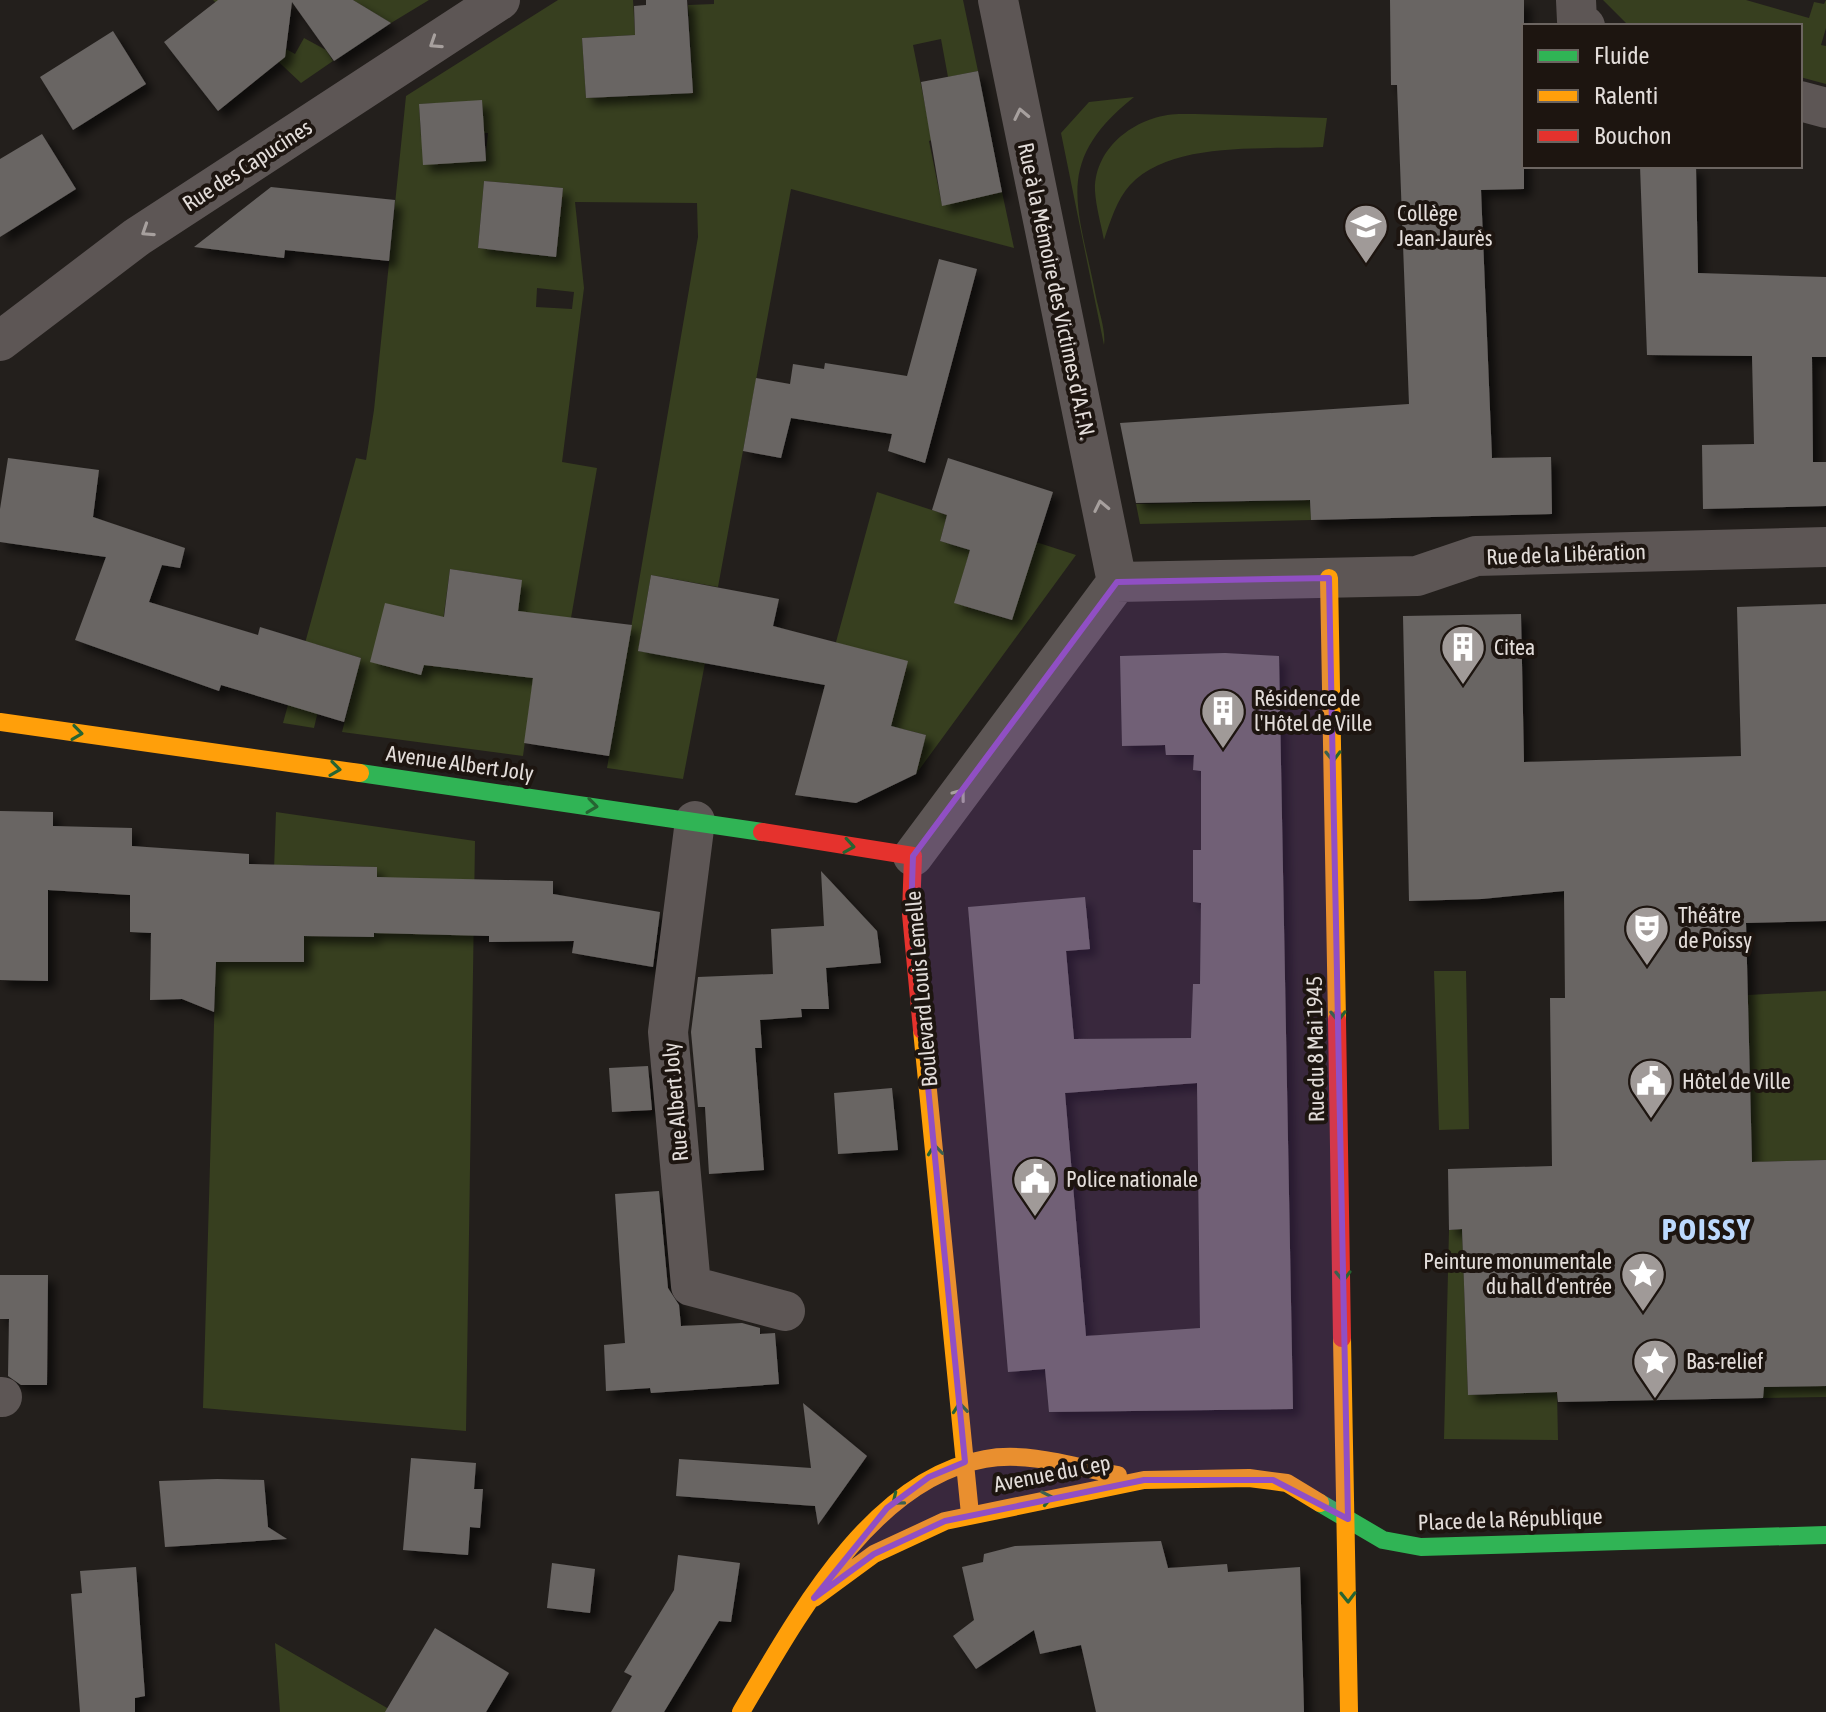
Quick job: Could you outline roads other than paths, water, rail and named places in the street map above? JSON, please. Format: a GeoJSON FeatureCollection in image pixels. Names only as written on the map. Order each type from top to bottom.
{"type":"FeatureCollection","features":[{"type":"Feature","properties":{"kind":"street","name":"Rue des Capucines"},"geometry":{"type":"LineString","coordinates":[[0,341],[137,237],[500,0]]}},
{"type":"Feature","properties":{"kind":"street","name":"Rue à la Mémoire des Victimes d'A.F.N."},"geometry":{"type":"LineString","coordinates":[[998,0],[1117,582]]}},
{"type":"Feature","properties":{"kind":"street"},"geometry":{"type":"LineString","coordinates":[[1576,0],[1577,21],[1582,24]]}},
{"type":"Feature","properties":{"kind":"street"},"geometry":{"type":"LineString","coordinates":[[1802,102],[1826,108]]}},
{"type":"Feature","properties":{"kind":"street","name":"Rue de la Libération"},"geometry":{"type":"LineString","coordinates":[[1117,582],[1417,576],[1476,556],[1826,547]]}},
{"type":"Feature","properties":{"kind":"street","name":"Rue du 8 Mai 1945"},"geometry":{"type":"LineString","coordinates":[[1329,578],[1348,1519]]}},
{"type":"Feature","properties":{"kind":"street"},"geometry":{"type":"LineString","coordinates":[[913,856],[1117,582]]}},
{"type":"Feature","properties":{"kind":"street","name":"Avenue Albert Joly"},"geometry":{"type":"LineString","coordinates":[[0,722],[695,821],[913,856]]}},
{"type":"Feature","properties":{"kind":"street","name":"Rue Albert Joly"},"geometry":{"type":"LineString","coordinates":[[695,821],[668,1032],[691,1286],[785,1311]]}},
{"type":"Feature","properties":{"kind":"street","name":"Boulevard Louis Lemelle"},"geometry":{"type":"LineString","coordinates":[[913,856],[911,914],[970,1514]]}},
{"type":"Feature","properties":{"kind":"street","name":"Avenue du Cep"},"geometry":{"type":"LineString","coordinates":[[965,1462],[1017,1458],[1144,1480],[1273,1480],[1308,1493],[1348,1519]]}},
{"type":"Feature","properties":{"kind":"street"},"geometry":{"type":"LineString","coordinates":[[741,1712],[814,1598],[887,1508],[929,1477],[965,1462]]}},
{"type":"Feature","properties":{"kind":"street","name":"Avenue du Cep"},"geometry":{"type":"LineString","coordinates":[[970,1514],[1144,1480]]}},
{"type":"Feature","properties":{"kind":"street"},"geometry":{"type":"LineString","coordinates":[[814,1598],[859,1563],[898,1541],[970,1514]]}},
{"type":"Feature","properties":{"kind":"street"},"geometry":{"type":"LineString","coordinates":[[1348,1519],[1349,1712]]}},
{"type":"Feature","properties":{"kind":"street","name":"Place de la République"},"geometry":{"type":"LineString","coordinates":[[1348,1519],[1383,1540],[1421,1547],[1826,1535]]}},
{"type":"Feature","properties":{"kind":"place","name":"Collège Jean-Jaurès"},"geometry":{"type":"Point","coordinates":[1366,265]}},
{"type":"Feature","properties":{"kind":"place","name":"Citea"},"geometry":{"type":"Point","coordinates":[1463,686]}},
{"type":"Feature","properties":{"kind":"place","name":"Résidence de l'Hôtel de Ville"},"geometry":{"type":"Point","coordinates":[1223,750]}},
{"type":"Feature","properties":{"kind":"place","name":"Théâtre de Poissy"},"geometry":{"type":"Point","coordinates":[1647,967]}},
{"type":"Feature","properties":{"kind":"place","name":"Hôtel de Ville"},"geometry":{"type":"Point","coordinates":[1651,1120]}},
{"type":"Feature","properties":{"kind":"place","name":"Police nationale"},"geometry":{"type":"Point","coordinates":[1035,1218]}},
{"type":"Feature","properties":{"kind":"place","name":"Peinture monumentale du hall d'entrée"},"geometry":{"type":"Point","coordinates":[1643,1313]}},
{"type":"Feature","properties":{"kind":"place","name":"Bas-relief"},"geometry":{"type":"Point","coordinates":[1655,1400]}},
{"type":"Feature","properties":{"kind":"district","name":"POISSY"},"geometry":{"type":"Point","coordinates":[1707,1229]}}]}
